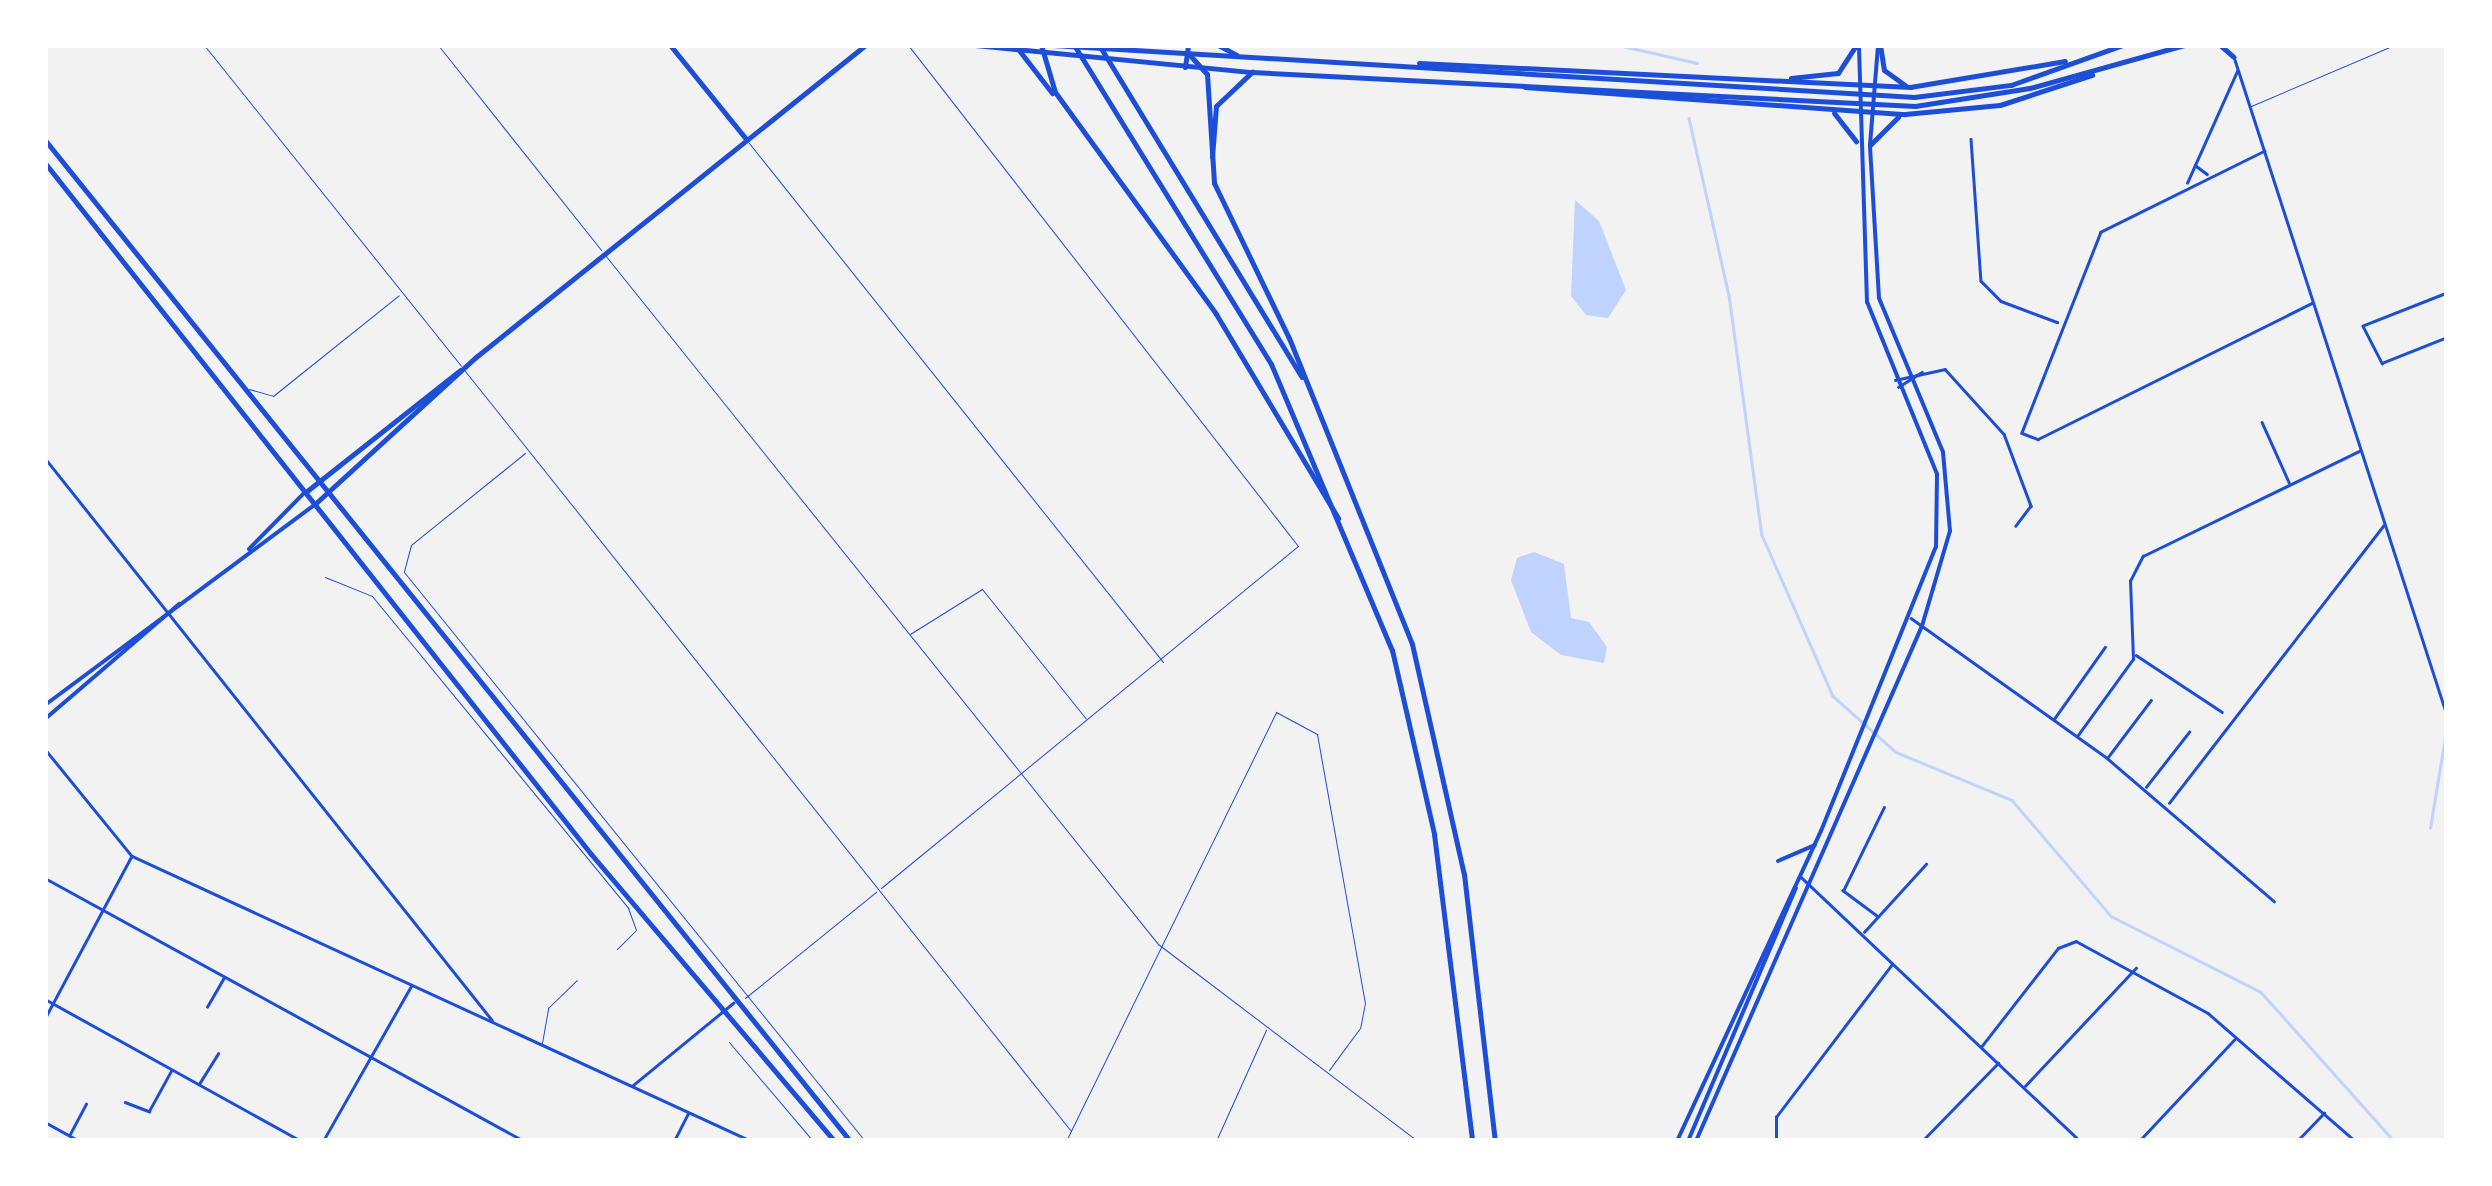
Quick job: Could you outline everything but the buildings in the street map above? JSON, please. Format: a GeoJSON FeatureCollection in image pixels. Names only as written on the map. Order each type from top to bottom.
{"type":"FeatureCollection","features":[{"type":"Feature","properties":{"kind":"main road"},"geometry":{"type":"LineString","coordinates":[[670,45],[747,140]]}},
{"type":"Feature","properties":{"kind":"main road"},"geometry":{"type":"LineString","coordinates":[[250,549],[317,482],[865,45]]}},
{"type":"Feature","properties":{"kind":"main road"},"geometry":{"type":"LineString","coordinates":[[975,45],[1045,57],[1905,114],[2017,101],[2184,45]]}},
{"type":"Feature","properties":{"kind":"main road"},"geometry":{"type":"LineString","coordinates":[[1015,45],[1103,159]]}},
{"type":"Feature","properties":{"kind":"main road"},"geometry":{"type":"LineString","coordinates":[[1041,45],[1055,92],[1241,352],[1352,543]]}},
{"type":"Feature","properties":{"kind":"main road"},"geometry":{"type":"LineString","coordinates":[[1052,45],[1910,87],[2076,60]]}},
{"type":"Feature","properties":{"kind":"main road"},"geometry":{"type":"LineString","coordinates":[[1074,45],[1271,364],[1352,543],[1392,650],[1429,808],[1472,1141]]}},
{"type":"Feature","properties":{"kind":"main road"},"geometry":{"type":"LineString","coordinates":[[1098,45],[1311,392]]}},
{"type":"Feature","properties":{"kind":"main road"},"geometry":{"type":"LineString","coordinates":[[1218,45],[1237,55]]}},
{"type":"Feature","properties":{"kind":"main road"},"geometry":{"type":"LineString","coordinates":[[1748,78],[1830,76],[1858,45]]}},
{"type":"Feature","properties":{"kind":"main road"},"geometry":{"type":"LineString","coordinates":[[1677,1141],[1859,744],[1936,547],[1940,495],[1866,302],[1855,112],[1858,45]]}},
{"type":"Feature","properties":{"kind":"main road"},"geometry":{"type":"LineString","coordinates":[[1696,1141],[1812,883],[1922,626],[1945,562],[1952,492],[1913,380],[1878,298],[1870,146],[1879,45]]}},
{"type":"Feature","properties":{"kind":"main road"},"geometry":{"type":"LineString","coordinates":[[1879,45],[1884,70],[1910,87]]}},
{"type":"Feature","properties":{"kind":"main road"},"geometry":{"type":"LineString","coordinates":[[1371,62],[1914,97],[2028,78],[2123,45]]}},
{"type":"Feature","properties":{"kind":"main road"},"geometry":{"type":"LineString","coordinates":[[2220,45],[2234,57]]}},
{"type":"Feature","properties":{"kind":"main road"},"geometry":{"type":"LineString","coordinates":[[1185,66],[1187,49]]}},
{"type":"Feature","properties":{"kind":"main road"},"geometry":{"type":"LineString","coordinates":[[1187,49],[1206,68],[1214,184],[1311,392],[1412,644],[1449,794],[1495,1141]]}},
{"type":"Feature","properties":{"kind":"main road"},"geometry":{"type":"LineString","coordinates":[[1487,84],[1601,86],[1915,106],[2030,88],[2120,66]]}},
{"type":"Feature","properties":{"kind":"main road"},"geometry":{"type":"LineString","coordinates":[[1214,184],[1216,106],[1252,72]]}},
{"type":"Feature","properties":{"kind":"main road"},"geometry":{"type":"LineString","coordinates":[[1827,110],[1856,141]]}},
{"type":"Feature","properties":{"kind":"main road"},"geometry":{"type":"LineString","coordinates":[[1870,146],[1884,121],[1905,114]]}},
{"type":"Feature","properties":{"kind":"main road"},"geometry":{"type":"LineString","coordinates":[[45,140],[733,1003],[850,1141]]}},
{"type":"Feature","properties":{"kind":"main road"},"geometry":{"type":"LineString","coordinates":[[45,163],[724,1012],[834,1141]]}},
{"type":"Feature","properties":{"kind":"main road"},"geometry":{"type":"LineString","coordinates":[[45,705],[165,608],[182,600],[316,503],[404,427],[462,368]]}},
{"type":"Feature","properties":{"kind":"main road"},"geometry":{"type":"LineString","coordinates":[[396,419],[404,427]]}},
{"type":"Feature","properties":{"kind":"main road"},"geometry":{"type":"LineString","coordinates":[[45,719],[182,600]]}},
{"type":"Feature","properties":{"kind":"main road"},"geometry":{"type":"LineString","coordinates":[[1778,861],[1814,845]]}},
{"type":"Feature","properties":{"kind":"main road"},"geometry":{"type":"LineString","coordinates":[[1688,1141],[1800,877]]}},
{"type":"Feature","properties":{"kind":"street"},"geometry":{"type":"LineString","coordinates":[[2230,45],[2447,715]]}},
{"type":"Feature","properties":{"kind":"street"},"geometry":{"type":"LineString","coordinates":[[2186,186],[2238,70]]}},
{"type":"Feature","properties":{"kind":"street"},"geometry":{"type":"LineString","coordinates":[[1971,139],[1980,281],[2001,301],[2059,323]]}},
{"type":"Feature","properties":{"kind":"street"},"geometry":{"type":"LineString","coordinates":[[2265,151],[2208,175],[2101,232],[2059,323],[2021,425],[2029,439],[2312,303]]}},
{"type":"Feature","properties":{"kind":"street"},"geometry":{"type":"LineString","coordinates":[[2195,165],[2208,175]]}},
{"type":"Feature","properties":{"kind":"street"},"geometry":{"type":"LineString","coordinates":[[2447,293],[2363,326],[2382,363],[2447,338]]}},
{"type":"Feature","properties":{"kind":"street"},"geometry":{"type":"LineString","coordinates":[[1895,380],[1926,369],[1949,372],[2008,439],[2031,506],[2016,526]]}},
{"type":"Feature","properties":{"kind":"street"},"geometry":{"type":"LineString","coordinates":[[1898,387],[1926,369]]}},
{"type":"Feature","properties":{"kind":"street"},"geometry":{"type":"LineString","coordinates":[[2262,422],[2290,483]]}},
{"type":"Feature","properties":{"kind":"street"},"geometry":{"type":"LineString","coordinates":[[2077,736],[2134,654],[2130,581],[2143,556],[2359,450]]}},
{"type":"Feature","properties":{"kind":"street"},"geometry":{"type":"LineString","coordinates":[[45,458],[494,1022]]}},
{"type":"Feature","properties":{"kind":"street"},"geometry":{"type":"LineString","coordinates":[[2167,806],[2385,524]]}},
{"type":"Feature","properties":{"kind":"street"},"geometry":{"type":"LineString","coordinates":[[1911,618],[2107,758],[2274,901]]}},
{"type":"Feature","properties":{"kind":"street"},"geometry":{"type":"LineString","coordinates":[[2054,719],[2106,647]]}},
{"type":"Feature","properties":{"kind":"street"},"geometry":{"type":"LineString","coordinates":[[2134,654],[2222,712]]}},
{"type":"Feature","properties":{"kind":"street"},"geometry":{"type":"LineString","coordinates":[[2107,758],[2151,700]]}},
{"type":"Feature","properties":{"kind":"street"},"geometry":{"type":"LineString","coordinates":[[2145,788],[2189,732]]}},
{"type":"Feature","properties":{"kind":"street"},"geometry":{"type":"LineString","coordinates":[[45,749],[132,856],[752,1141]]}},
{"type":"Feature","properties":{"kind":"street"},"geometry":{"type":"LineString","coordinates":[[1878,917],[1844,891],[1884,806]]}},
{"type":"Feature","properties":{"kind":"street"},"geometry":{"type":"LineString","coordinates":[[45,1018],[132,856]]}},
{"type":"Feature","properties":{"kind":"street"},"geometry":{"type":"LineString","coordinates":[[1863,933],[1926,864]]}},
{"type":"Feature","properties":{"kind":"street"},"geometry":{"type":"LineString","coordinates":[[1800,877],[1812,883],[2080,1141]]}},
{"type":"Feature","properties":{"kind":"street"},"geometry":{"type":"LineString","coordinates":[[45,878],[524,1141]]}},
{"type":"Feature","properties":{"kind":"street"},"geometry":{"type":"LineString","coordinates":[[1981,1047],[2069,941],[2136,968],[2236,1038],[2355,1141]]}},
{"type":"Feature","properties":{"kind":"street"},"geometry":{"type":"LineString","coordinates":[[1776,1141],[1776,1117],[1892,963]]}},
{"type":"Feature","properties":{"kind":"street"},"geometry":{"type":"LineString","coordinates":[[2024,1088],[2136,968]]}},
{"type":"Feature","properties":{"kind":"street"},"geometry":{"type":"LineString","coordinates":[[207,1006],[224,977]]}},
{"type":"Feature","properties":{"kind":"street"},"geometry":{"type":"LineString","coordinates":[[324,1141],[412,984]]}},
{"type":"Feature","properties":{"kind":"street"},"geometry":{"type":"LineString","coordinates":[[45,999],[301,1141]]}},
{"type":"Feature","properties":{"kind":"street"},"geometry":{"type":"LineString","coordinates":[[631,1088],[733,1003]]}},
{"type":"Feature","properties":{"kind":"street"},"geometry":{"type":"LineString","coordinates":[[2139,1141],[2236,1038]]}},
{"type":"Feature","properties":{"kind":"street"},"geometry":{"type":"LineString","coordinates":[[199,1084],[218,1052]]}},
{"type":"Feature","properties":{"kind":"street"},"geometry":{"type":"LineString","coordinates":[[1922,1141],[1998,1062]]}},
{"type":"Feature","properties":{"kind":"street"},"geometry":{"type":"LineString","coordinates":[[125,1102],[149,1110],[172,1070]]}},
{"type":"Feature","properties":{"kind":"street"},"geometry":{"type":"LineString","coordinates":[[69,1135],[86,1104]]}},
{"type":"Feature","properties":{"kind":"street"},"geometry":{"type":"LineString","coordinates":[[674,1141],[689,1112]]}},
{"type":"Feature","properties":{"kind":"street"},"geometry":{"type":"LineString","coordinates":[[2297,1141],[2325,1112]]}},
{"type":"Feature","properties":{"kind":"street"},"geometry":{"type":"LineString","coordinates":[[45,1122],[79,1141]]}},
{"type":"Feature","properties":{"kind":"street"},"geometry":{"type":"LineString","coordinates":[[1928,1135],[1934,1141]]}},
{"type":"Feature","properties":{"kind":"lane"},"geometry":{"type":"LineString","coordinates":[[204,45],[1071,1131]]}},
{"type":"Feature","properties":{"kind":"lane"},"geometry":{"type":"LineString","coordinates":[[438,45],[1019,776],[1158,944],[1418,1141]]}},
{"type":"Feature","properties":{"kind":"lane"},"geometry":{"type":"LineString","coordinates":[[745,998],[1293,558],[1294,534],[908,45]]}},
{"type":"Feature","properties":{"kind":"lane"},"geometry":{"type":"LineString","coordinates":[[2250,106],[2394,45]]}},
{"type":"Feature","properties":{"kind":"lane"},"geometry":{"type":"LineString","coordinates":[[747,140],[1163,662]]}},
{"type":"Feature","properties":{"kind":"lane"},"geometry":{"type":"LineString","coordinates":[[212,351],[254,394],[269,398],[401,293]]}},
{"type":"Feature","properties":{"kind":"lane"},"geometry":{"type":"LineString","coordinates":[[528,451],[401,557],[409,580],[865,1141]]}},
{"type":"Feature","properties":{"kind":"lane"},"geometry":{"type":"LineString","coordinates":[[325,577],[372,596],[628,908],[636,930],[617,950]]}},
{"type":"Feature","properties":{"kind":"lane"},"geometry":{"type":"LineString","coordinates":[[908,636],[982,589],[1088,722]]}},
{"type":"Feature","properties":{"kind":"lane"},"geometry":{"type":"LineString","coordinates":[[1066,1141],[1266,718],[1280,712],[1312,726],[1366,1011],[1327,1072]]}},
{"type":"Feature","properties":{"kind":"lane"},"geometry":{"type":"LineString","coordinates":[[542,1044],[548,1008],[577,980]]}},
{"type":"Feature","properties":{"kind":"lane"},"geometry":{"type":"LineString","coordinates":[[1216,1141],[1267,1027]]}},
{"type":"Feature","properties":{"kind":"lane"},"geometry":{"type":"LineString","coordinates":[[729,1042],[813,1141]]}},
{"type":"Feature","properties":{"kind":"water"},"geometry":{"type":"Polygon","coordinates":[[[1575,200],[1599,221],[1626,290],[1608,318],[1586,315],[1571,296],[1575,200]]]}},
{"type":"Feature","properties":{"kind":"water"},"geometry":{"type":"Polygon","coordinates":[[[1534,552],[1564,564],[1571,618],[1589,622],[1607,647],[1604,663],[1561,655],[1531,632],[1511,580],[1517,558],[1534,552]]]}},
{"type":"Feature","properties":{"kind":"waterway"},"geometry":{"type":"LineString","coordinates":[[1618,45],[1697,63]]}},
{"type":"Feature","properties":{"kind":"waterway"},"geometry":{"type":"LineString","coordinates":[[1689,118],[1729,295],[1762,535],[1833,696],[1896,752],[2012,800],[2111,916],[2261,992],[2394,1141]]}},
{"type":"Feature","properties":{"kind":"waterway"},"geometry":{"type":"LineString","coordinates":[[2430,828],[2445,737]]}}]}
